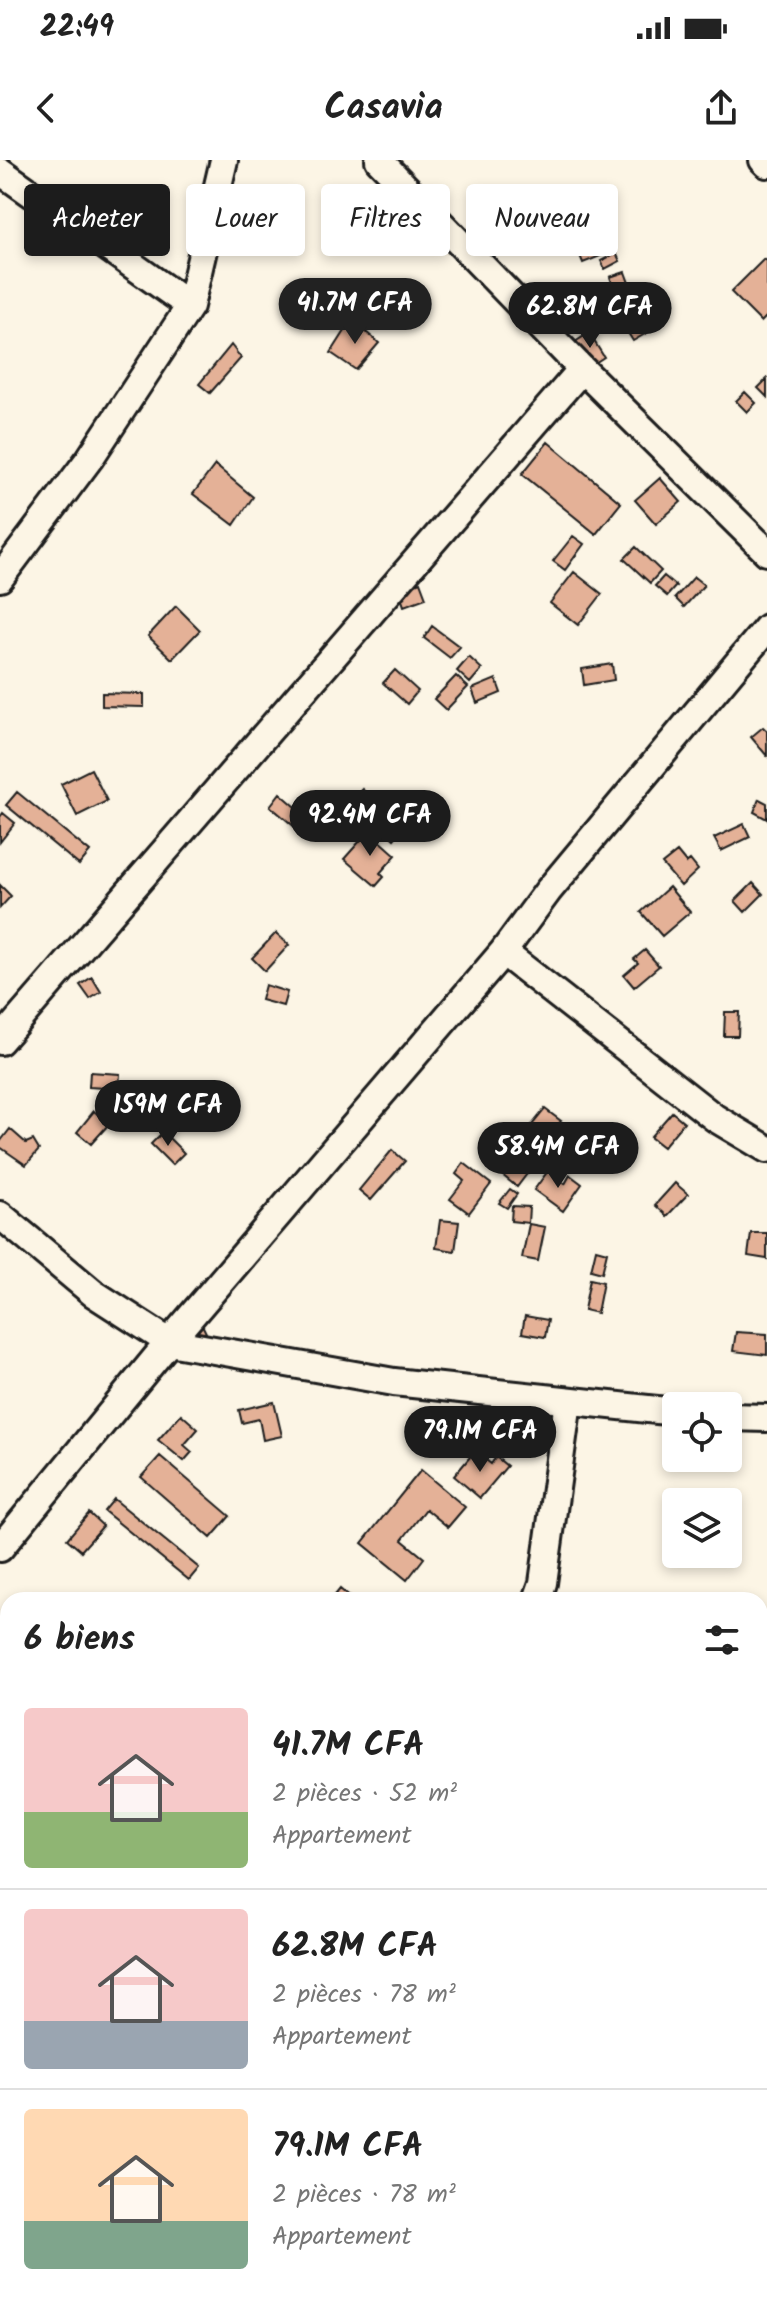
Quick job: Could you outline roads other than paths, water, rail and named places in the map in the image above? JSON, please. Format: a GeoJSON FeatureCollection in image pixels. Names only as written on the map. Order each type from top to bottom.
{"type":"FeatureCollection","features":[{"type":"Feature","properties":{"kind":"street"},"geometry":{"type":"LineString","coordinates":[[0,578],[90,458],[190,306],[224,160]]}},
{"type":"Feature","properties":{"kind":"street"},"geometry":{"type":"LineString","coordinates":[[379,160],[582,369],[767,552]]}},
{"type":"Feature","properties":{"kind":"street"},"geometry":{"type":"LineString","coordinates":[[0,171],[190,306]]}},
{"type":"Feature","properties":{"kind":"street"},"geometry":{"type":"LineString","coordinates":[[0,1041],[582,369]]}},
{"type":"Feature","properties":{"kind":"street"},"geometry":{"type":"LineString","coordinates":[[0,1548],[169,1342],[503,952],[548,891],[767,628]]}},
{"type":"Feature","properties":{"kind":"street"},"geometry":{"type":"LineString","coordinates":[[503,952],[715,1118],[767,1149]]}},
{"type":"Feature","properties":{"kind":"street"},"geometry":{"type":"LineString","coordinates":[[0,1215],[93,1293],[169,1342],[394,1382],[662,1411]]}},
{"type":"Feature","properties":{"kind":"street"},"geometry":{"type":"LineString","coordinates":[[540,1592],[568,1401]]}},
{"type":"Feature","properties":{"kind":"street"},"geometry":{"type":"LineString","coordinates":[[742,1417],[767,1418]]}}]}
